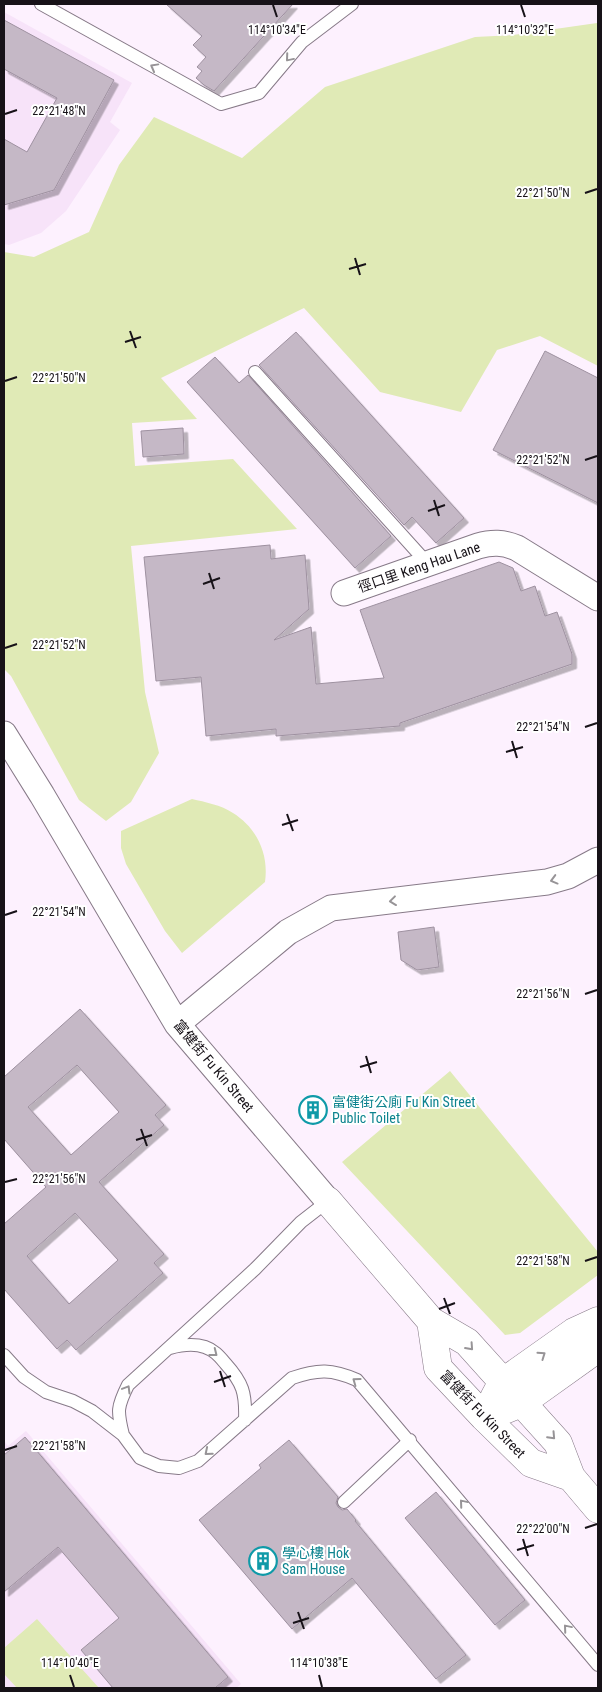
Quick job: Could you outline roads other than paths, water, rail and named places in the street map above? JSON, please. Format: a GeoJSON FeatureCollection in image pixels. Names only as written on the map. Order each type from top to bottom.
{"type":"FeatureCollection","features":[{"type":"Feature","properties":{"kind":"street","name":"徑口里 Keng Hau Lane"},"geometry":{"type":"LineString","coordinates":[[344,593],[488,543],[507,544],[517,548],[598,598]]}},
{"type":"Feature","properties":{"kind":"street","name":"富健街 Fu Kin Street"},"geometry":{"type":"LineString","coordinates":[[4,734],[42,794],[177,1024],[431,1321],[467,1342],[520,1403],[558,1442],[571,1477],[598,1508]]}},
{"type":"Feature","properties":{"kind":"street"},"geometry":{"type":"LineString","coordinates":[[177,1024],[288,932],[331,908],[546,882],[568,876],[598,860]]}},
{"type":"Feature","properties":{"kind":"street","name":"富健街 Fu Kin Street"},"geometry":{"type":"LineString","coordinates":[[431,1321],[438,1368],[531,1463],[571,1477]]}},
{"type":"Feature","properties":{"kind":"street"},"geometry":{"type":"LineString","coordinates":[[484,1417],[502,1383],[574,1332],[598,1321]]}},
{"type":"Feature","properties":{"kind":"street"},"geometry":{"type":"LineString","coordinates":[[484,1417],[520,1403],[598,1348]]}},
{"type":"Feature","properties":{"kind":"lane"},"geometry":{"type":"LineString","coordinates":[[41,4],[220,104],[259,93],[302,42],[352,4]]}},
{"type":"Feature","properties":{"kind":"lane"},"geometry":{"type":"LineString","coordinates":[[255,372],[428,564]]}},
{"type":"Feature","properties":{"kind":"lane"},"geometry":{"type":"LineString","coordinates":[[123,1435],[118,1416],[121,1400],[128,1385],[256,1269],[301,1222],[328,1201]]}},
{"type":"Feature","properties":{"kind":"lane"},"geometry":{"type":"LineString","coordinates":[[168,1348],[186,1344],[203,1346],[215,1351],[239,1379],[244,1391],[246,1404],[245,1420]]}},
{"type":"Feature","properties":{"kind":"lane"},"geometry":{"type":"LineString","coordinates":[[4,1354],[24,1378],[46,1392],[73,1401],[92,1411],[123,1435],[140,1458],[159,1466],[179,1468],[198,1461],[292,1378],[325,1370],[342,1373],[358,1380],[598,1665]]}},
{"type":"Feature","properties":{"kind":"lane"},"geometry":{"type":"LineString","coordinates":[[344,1502],[410,1440]]}},
{"type":"Feature","properties":{"kind":"place","name":"富健街公廁 Fu Kin Street Public Toilet"},"geometry":{"type":"Point","coordinates":[313,1110]}},
{"type":"Feature","properties":{"kind":"place","name":"學心樓 Hok Sam House"},"geometry":{"type":"Point","coordinates":[263,1561]}}]}
